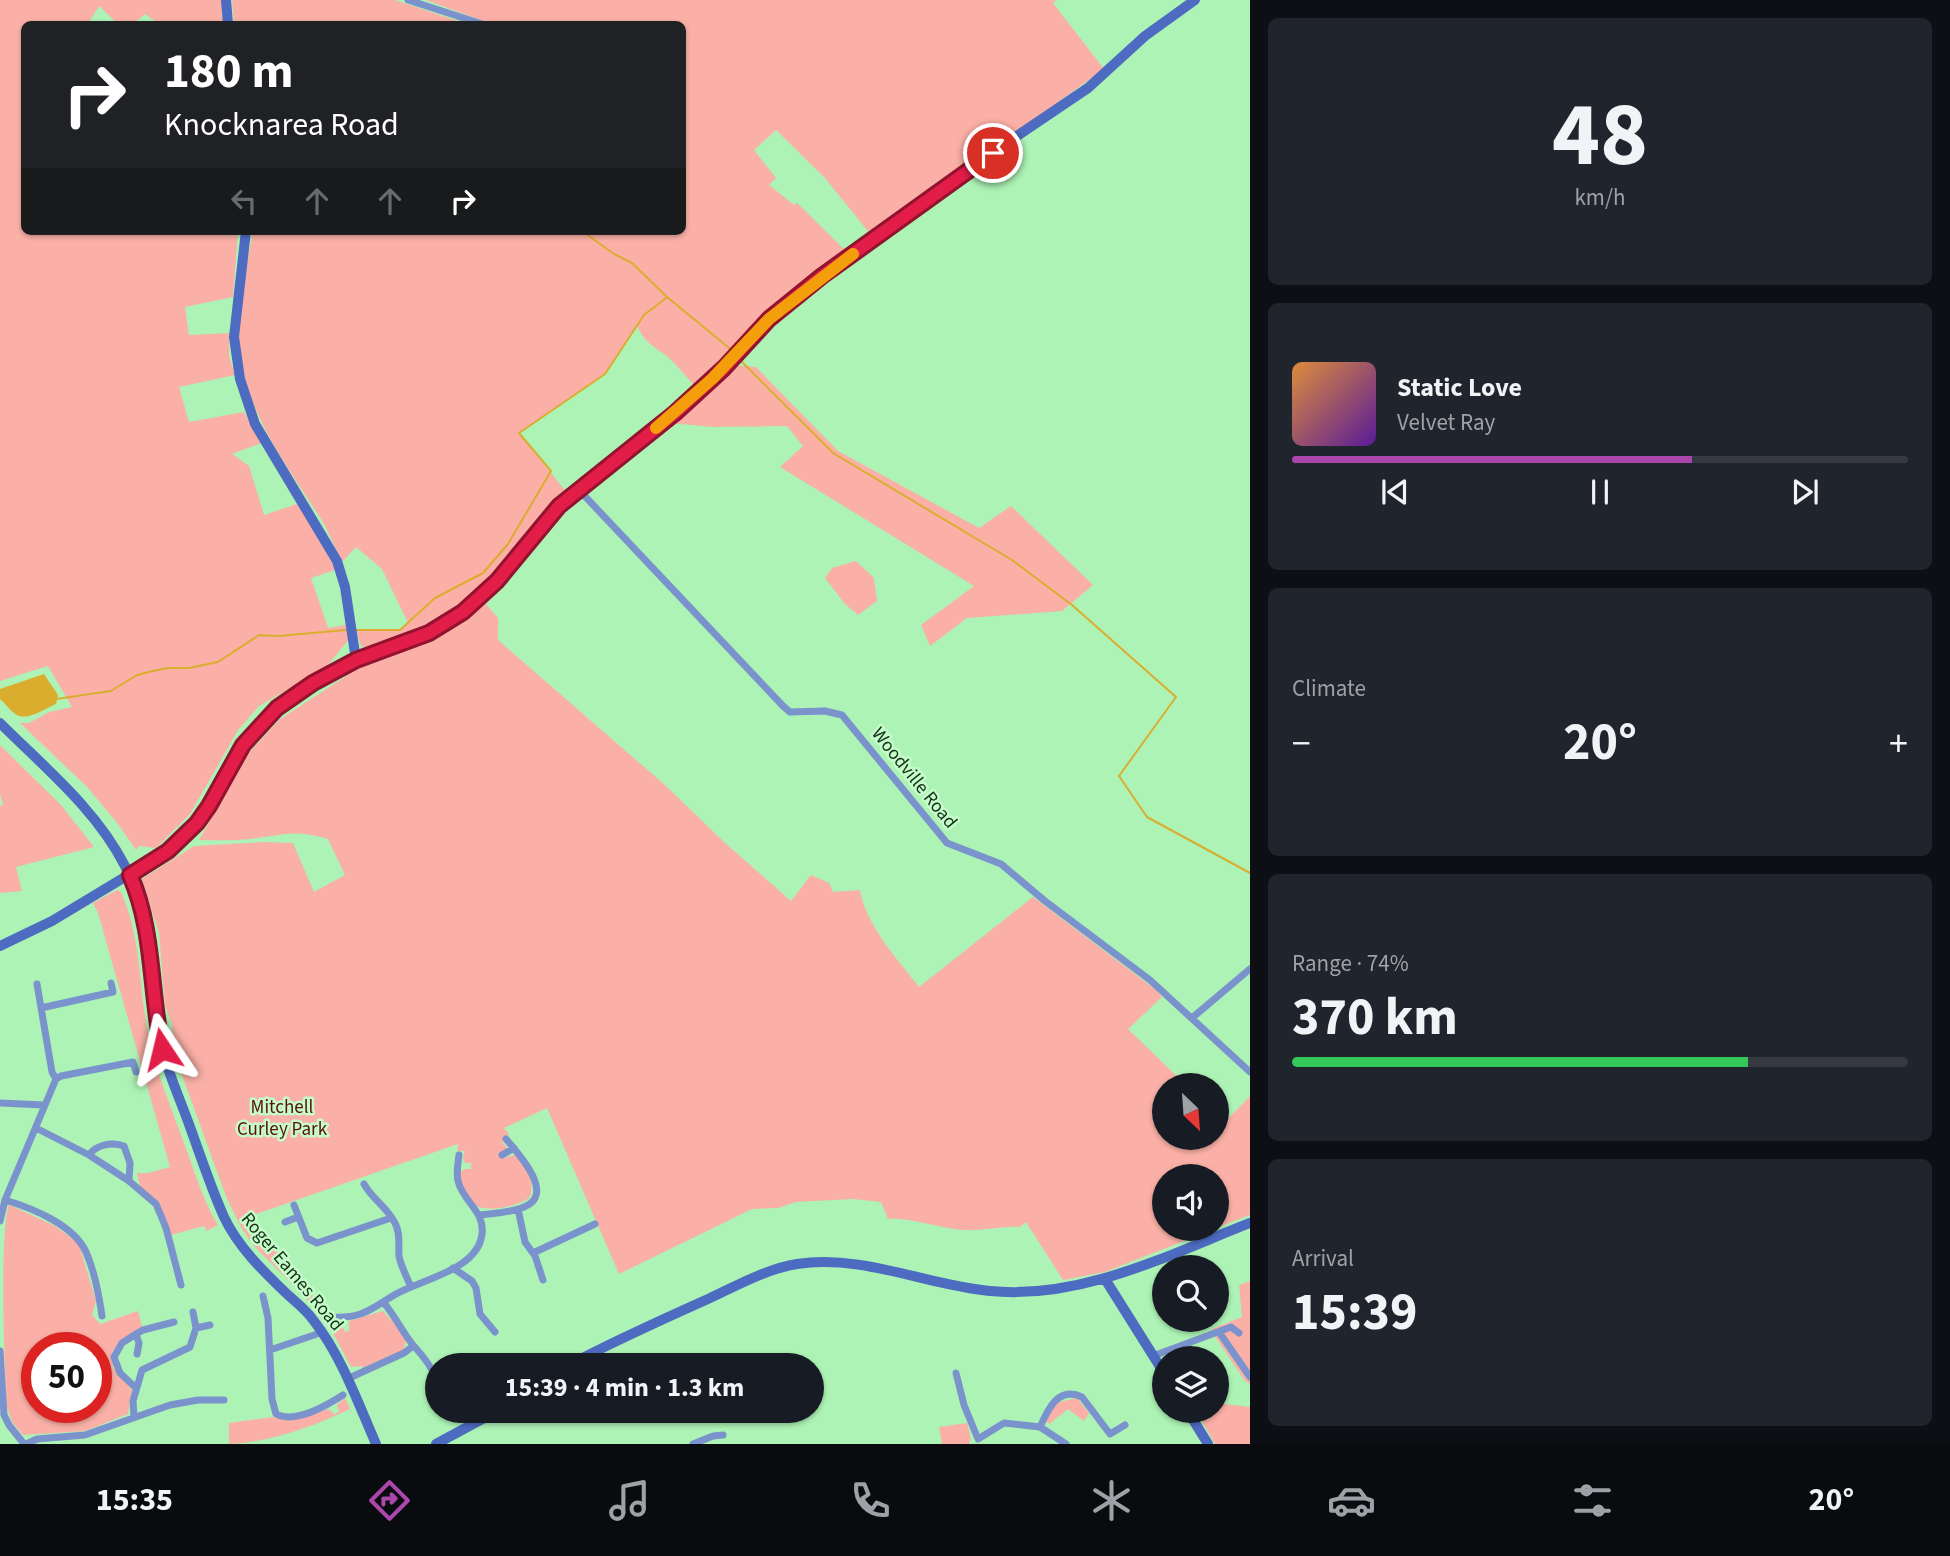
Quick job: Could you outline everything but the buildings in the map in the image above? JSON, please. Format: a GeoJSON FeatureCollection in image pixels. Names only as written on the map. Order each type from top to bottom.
{"type":"FeatureCollection","features":[{"type":"Feature","properties":{"kind":"street"},"geometry":{"type":"LineString","coordinates":[[226,0],[228,21]]}},
{"type":"Feature","properties":{"kind":"street"},"geometry":{"type":"LineString","coordinates":[[408,0],[473,21]]}},
{"type":"Feature","properties":{"kind":"street"},"geometry":{"type":"LineString","coordinates":[[0,946],[52,921],[168,851],[197,823],[243,745],[270,714],[313,683],[356,660],[429,633],[463,612],[505,572],[549,516],[675,413],[731,360],[769,319],[822,276],[977,163],[1088,88],[1145,36],[1195,0]]}},
{"type":"Feature","properties":{"kind":"street"},"geometry":{"type":"LineString","coordinates":[[246,235],[234,337],[240,379],[255,424],[337,561],[345,587],[356,660]]}},
{"type":"Feature","properties":{"kind":"street","name":"Woodville Road"},"geometry":{"type":"LineString","coordinates":[[579,490],[789,712],[825,711],[842,715],[947,842],[1002,864],[1045,901],[1150,980],[1250,1072]]}},
{"type":"Feature","properties":{"kind":"street","name":"Roger Eames Road"},"geometry":{"type":"LineString","coordinates":[[0,723],[90,813],[116,849],[130,875],[148,939],[159,1033],[166,1064],[224,1215],[254,1259],[323,1332],[376,1444]]}},
{"type":"Feature","properties":{"kind":"street"},"geometry":{"type":"LineString","coordinates":[[1192,1018],[1250,969]]}},
{"type":"Feature","properties":{"kind":"street"},"geometry":{"type":"LineString","coordinates":[[41,1008],[113,992],[110,983]]}},
{"type":"Feature","properties":{"kind":"street"},"geometry":{"type":"LineString","coordinates":[[37,984],[52,1072],[56,1079]]}},
{"type":"Feature","properties":{"kind":"street"},"geometry":{"type":"LineString","coordinates":[[0,1221],[5,1200],[56,1079],[134,1062],[136,1072]]}},
{"type":"Feature","properties":{"kind":"street"},"geometry":{"type":"LineString","coordinates":[[0,1103],[44,1105]]}},
{"type":"Feature","properties":{"kind":"street"},"geometry":{"type":"LineString","coordinates":[[36,1128],[89,1155],[129,1181],[156,1204],[166,1228],[181,1285]]}},
{"type":"Feature","properties":{"kind":"street"},"geometry":{"type":"LineString","coordinates":[[480,1215],[519,1209],[534,1201],[537,1194],[533,1176],[506,1139]]}},
{"type":"Feature","properties":{"kind":"street"},"geometry":{"type":"LineString","coordinates":[[89,1155],[103,1145],[116,1143],[124,1146],[130,1163],[129,1181]]}},
{"type":"Feature","properties":{"kind":"street"},"geometry":{"type":"LineString","coordinates":[[502,1155],[514,1148]]}},
{"type":"Feature","properties":{"kind":"street"},"geometry":{"type":"LineString","coordinates":[[332,1317],[344,1318],[376,1309],[396,1294],[465,1261],[477,1248],[482,1235],[480,1215],[461,1191],[457,1179],[462,1164],[459,1155]]}},
{"type":"Feature","properties":{"kind":"street"},"geometry":{"type":"LineString","coordinates":[[364,1184],[374,1198],[387,1209],[399,1234],[399,1255],[411,1287]]}},
{"type":"Feature","properties":{"kind":"street"},"geometry":{"type":"LineString","coordinates":[[5,1200],[50,1220],[68,1231],[81,1244],[96,1284],[102,1316]]}},
{"type":"Feature","properties":{"kind":"street"},"geometry":{"type":"LineString","coordinates":[[294,1205],[307,1238],[317,1243],[391,1218]]}},
{"type":"Feature","properties":{"kind":"street"},"geometry":{"type":"LineString","coordinates":[[519,1209],[525,1242],[533,1253],[543,1280]]}},
{"type":"Feature","properties":{"kind":"street"},"geometry":{"type":"LineString","coordinates":[[285,1222],[299,1217]]}},
{"type":"Feature","properties":{"kind":"street"},"geometry":{"type":"LineString","coordinates":[[593,1353],[758,1276],[796,1264],[828,1262],[865,1266],[991,1291],[1050,1289],[1105,1279],[1250,1223]]}},
{"type":"Feature","properties":{"kind":"street"},"geometry":{"type":"LineString","coordinates":[[533,1253],[586,1233],[595,1224]]}},
{"type":"Feature","properties":{"kind":"street"},"geometry":{"type":"LineString","coordinates":[[453,1268],[472,1281],[476,1288],[480,1314],[495,1332]]}},
{"type":"Feature","properties":{"kind":"street"},"geometry":{"type":"LineString","coordinates":[[1105,1279],[1152,1354]]}},
{"type":"Feature","properties":{"kind":"street"},"geometry":{"type":"LineString","coordinates":[[263,1296],[268,1318],[273,1410],[276,1414],[288,1417],[330,1404],[343,1395]]}},
{"type":"Feature","properties":{"kind":"street"},"geometry":{"type":"LineString","coordinates":[[384,1303],[413,1346],[425,1357]]}},
{"type":"Feature","properties":{"kind":"street"},"geometry":{"type":"LineString","coordinates":[[134,1416],[133,1401],[142,1370],[185,1351],[190,1346],[196,1328],[193,1312]]}},
{"type":"Feature","properties":{"kind":"street"},"geometry":{"type":"LineString","coordinates":[[344,1318],[346,1328]]}},
{"type":"Feature","properties":{"kind":"street"},"geometry":{"type":"LineString","coordinates":[[136,1388],[122,1377],[115,1364],[114,1357],[122,1342],[143,1330],[174,1322]]}},
{"type":"Feature","properties":{"kind":"street"},"geometry":{"type":"LineString","coordinates":[[196,1328],[210,1325]]}},
{"type":"Feature","properties":{"kind":"street"},"geometry":{"type":"LineString","coordinates":[[1229,1328],[1239,1334]]}},
{"type":"Feature","properties":{"kind":"street"},"geometry":{"type":"LineString","coordinates":[[271,1350],[323,1332]]}},
{"type":"Feature","properties":{"kind":"street"},"geometry":{"type":"LineString","coordinates":[[1180,1346],[1219,1332],[1250,1377]]}},
{"type":"Feature","properties":{"kind":"street"},"geometry":{"type":"LineString","coordinates":[[136,1334],[139,1343],[137,1354]]}},
{"type":"Feature","properties":{"kind":"street"},"geometry":{"type":"LineString","coordinates":[[347,1379],[404,1353],[413,1346]]}},
{"type":"Feature","properties":{"kind":"street"},"geometry":{"type":"LineString","coordinates":[[0,1350],[4,1415],[25,1444],[37,1439],[85,1435],[170,1405],[198,1400],[224,1400]]}},
{"type":"Feature","properties":{"kind":"street"},"geometry":{"type":"LineString","coordinates":[[956,1373],[976,1441],[1004,1423],[1040,1427],[1066,1444]]}},
{"type":"Feature","properties":{"kind":"street"},"geometry":{"type":"LineString","coordinates":[[1040,1427],[1053,1402],[1076,1394],[1082,1397],[1110,1434],[1125,1425]]}},
{"type":"Feature","properties":{"kind":"street"},"geometry":{"type":"LineString","coordinates":[[330,1404],[334,1412]]}},
{"type":"Feature","properties":{"kind":"street"},"geometry":{"type":"LineString","coordinates":[[436,1444],[475,1423]]}},
{"type":"Feature","properties":{"kind":"street"},"geometry":{"type":"LineString","coordinates":[[1195,1423],[1208,1444]]}},
{"type":"Feature","properties":{"kind":"street"},"geometry":{"type":"LineString","coordinates":[[693,1444],[723,1435]]}},
{"type":"Feature","properties":{"kind":"green space"},"geometry":{"type":"Polygon","coordinates":[[[0,0],[222,0],[223,21],[155,21],[145,14],[137,21],[115,21],[99,6],[90,21],[21,21],[21,235],[238,235],[233,297],[185,307],[189,335],[229,333],[229,356],[235,375],[179,387],[189,422],[244,412],[261,443],[232,454],[249,466],[264,515],[297,504],[325,545],[335,570],[311,578],[328,628],[346,625],[349,639],[321,674],[297,684],[259,706],[238,730],[190,814],[156,848],[139,846],[136,850],[87,787],[20,723],[29,723],[49,712],[72,707],[48,666],[0,681],[0,0]]]}},
{"type":"Feature","properties":{"kind":"green space"},"geometry":{"type":"Polygon","coordinates":[[[232,0],[395,0],[458,21],[234,21],[232,0]]]}},
{"type":"Feature","properties":{"kind":"green space"},"geometry":{"type":"Polygon","coordinates":[[[426,0],[1056,0],[1053,3],[1104,69],[872,236],[824,177],[776,130],[754,150],[776,178],[769,185],[794,205],[797,203],[848,253],[695,386],[668,357],[646,340],[637,325],[605,374],[519,433],[567,493],[551,508],[494,577],[462,608],[428,630],[374,650],[361,646],[356,630],[400,630],[408,623],[382,569],[356,547],[342,562],[324,524],[267,433],[248,387],[242,363],[239,324],[252,235],[686,235],[686,21],[483,21],[426,0]]]}},
{"type":"Feature","properties":{"kind":"green space"},"geometry":{"type":"Polygon","coordinates":[[[732,365],[756,367],[838,451],[979,528],[1011,506],[1093,585],[1062,611],[967,618],[930,646],[921,625],[974,586],[780,467],[803,446],[787,426],[715,427],[668,423],[732,365]]]}},
{"type":"Feature","properties":{"kind":"green space"},"geometry":{"type":"Polygon","coordinates":[[[856,561],[874,578],[877,601],[858,615],[845,604],[825,578],[832,568],[856,561]]]}},
{"type":"Feature","properties":{"kind":"green space","name":"Mitchell Curley Park"},"geometry":{"type":"Polygon","coordinates":[[[484,602],[498,618],[498,640],[666,786],[791,901],[811,875],[829,883],[833,892],[860,890],[863,903],[876,929],[919,987],[1033,897],[1162,997],[1128,1029],[1174,1073],[1152,1073],[1152,1150],[1229,1150],[1229,1118],[1250,1096],[1250,1215],[1229,1223],[1229,1164],[1152,1164],[1152,1241],[1184,1241],[1105,1272],[1063,1280],[1026,1222],[1020,1227],[979,1230],[946,1228],[888,1219],[881,1202],[853,1199],[796,1202],[778,1208],[752,1209],[619,1274],[547,1108],[504,1128],[509,1134],[502,1141],[507,1148],[503,1158],[515,1155],[531,1181],[529,1198],[517,1204],[493,1209],[479,1207],[471,1201],[458,1173],[471,1169],[471,1163],[465,1163],[465,1151],[457,1151],[458,1144],[242,1219],[249,1233],[259,1230],[271,1243],[288,1271],[306,1280],[317,1308],[332,1322],[341,1323],[345,1332],[349,1331],[349,1321],[383,1311],[401,1331],[406,1342],[403,1350],[363,1368],[351,1367],[333,1333],[302,1294],[254,1246],[227,1199],[175,1056],[172,1024],[165,1005],[159,933],[142,879],[194,846],[265,842],[293,843],[314,892],[345,875],[328,839],[316,836],[289,834],[244,840],[199,840],[248,754],[279,720],[360,667],[440,634],[484,602]]]}},
{"type":"Feature","properties":{"kind":"green space"},"geometry":{"type":"Polygon","coordinates":[[[0,745],[61,805],[94,847],[16,867],[22,891],[0,893],[0,806],[3,805],[0,794],[0,745]]]}},
{"type":"Feature","properties":{"kind":"green space"},"geometry":{"type":"Polygon","coordinates":[[[117,890],[121,892],[132,926],[148,1034],[155,1063],[200,1186],[218,1225],[207,1231],[204,1226],[171,1235],[158,1202],[140,1186],[137,1173],[170,1167],[93,903],[117,890]]]}},
{"type":"Feature","properties":{"kind":"green space"},"geometry":{"type":"Polygon","coordinates":[[[8,1206],[12,1206],[55,1226],[79,1244],[96,1301],[92,1315],[100,1324],[138,1311],[142,1327],[123,1339],[112,1352],[112,1332],[21,1332],[21,1423],[105,1423],[85,1431],[23,1435],[12,1422],[7,1407],[3,1274],[8,1206]]]}},
{"type":"Feature","properties":{"kind":"green space"},"geometry":{"type":"Polygon","coordinates":[[[1250,1281],[1250,1384],[1229,1357],[1229,1346],[1221,1346],[1213,1332],[1229,1332],[1229,1322],[1242,1317],[1239,1285],[1250,1281]]]}},
{"type":"Feature","properties":{"kind":"green space"},"geometry":{"type":"Polygon","coordinates":[[[112,1352],[113,1368],[132,1390],[128,1414],[112,1420],[112,1352]]]}},
{"type":"Feature","properties":{"kind":"green space"},"geometry":{"type":"Polygon","coordinates":[[[345,1398],[350,1409],[321,1422],[276,1437],[229,1444],[229,1423],[273,1417],[294,1419],[329,1409],[334,1414],[339,1412],[337,1405],[345,1398]]]}},
{"type":"Feature","properties":{"kind":"green space"},"geometry":{"type":"Polygon","coordinates":[[[1077,1398],[1089,1413],[1084,1421],[1068,1409],[1049,1424],[1045,1421],[1055,1403],[1077,1398]]]}},
{"type":"Feature","properties":{"kind":"green space"},"geometry":{"type":"Polygon","coordinates":[[[1229,1405],[1250,1407],[1250,1444],[1215,1444],[1203,1423],[1229,1423],[1229,1405]]]}},
{"type":"Feature","properties":{"kind":"green space"},"geometry":{"type":"Polygon","coordinates":[[[967,1423],[971,1439],[969,1444],[942,1444],[939,1427],[967,1423]]]}},
{"type":"Feature","properties":{"kind":"shaded area"},"geometry":{"type":"Polygon","coordinates":[[[44,674],[58,695],[56,704],[32,715],[21,716],[15,714],[0,699],[0,689],[44,674]]]}},
{"type":"Feature","properties":{"kind":"waterway"},"geometry":{"type":"LineString","coordinates":[[588,235],[632,263],[667,297],[734,352]]}},
{"type":"Feature","properties":{"kind":"waterway"},"geometry":{"type":"LineString","coordinates":[[356,630],[400,630],[435,598],[483,573],[508,544],[551,471],[519,433],[605,374],[644,315],[666,298]]}},
{"type":"Feature","properties":{"kind":"waterway"},"geometry":{"type":"LineString","coordinates":[[739,359],[833,453],[1012,560],[1072,605],[1176,697],[1119,776],[1147,817],[1250,873]]}},
{"type":"Feature","properties":{"kind":"waterway"},"geometry":{"type":"LineString","coordinates":[[56,699],[111,691],[137,675],[153,671],[218,662],[259,635],[346,630]]}},
{"type":"Feature","properties":{"kind":"slow traffic"},"geometry":{"type":"LineString","coordinates":[[656,428],[712,379],[769,319],[853,254]]}},
{"type":"Feature","properties":{"kind":"route"},"geometry":{"type":"LineString","coordinates":[[162,1049],[148,939],[130,875],[168,851],[197,823],[243,745],[256,729],[285,701],[317,681],[356,660],[429,633],[463,612],[497,581],[559,506],[675,413],[724,368],[769,319],[822,276],[993,153]]}}]}
